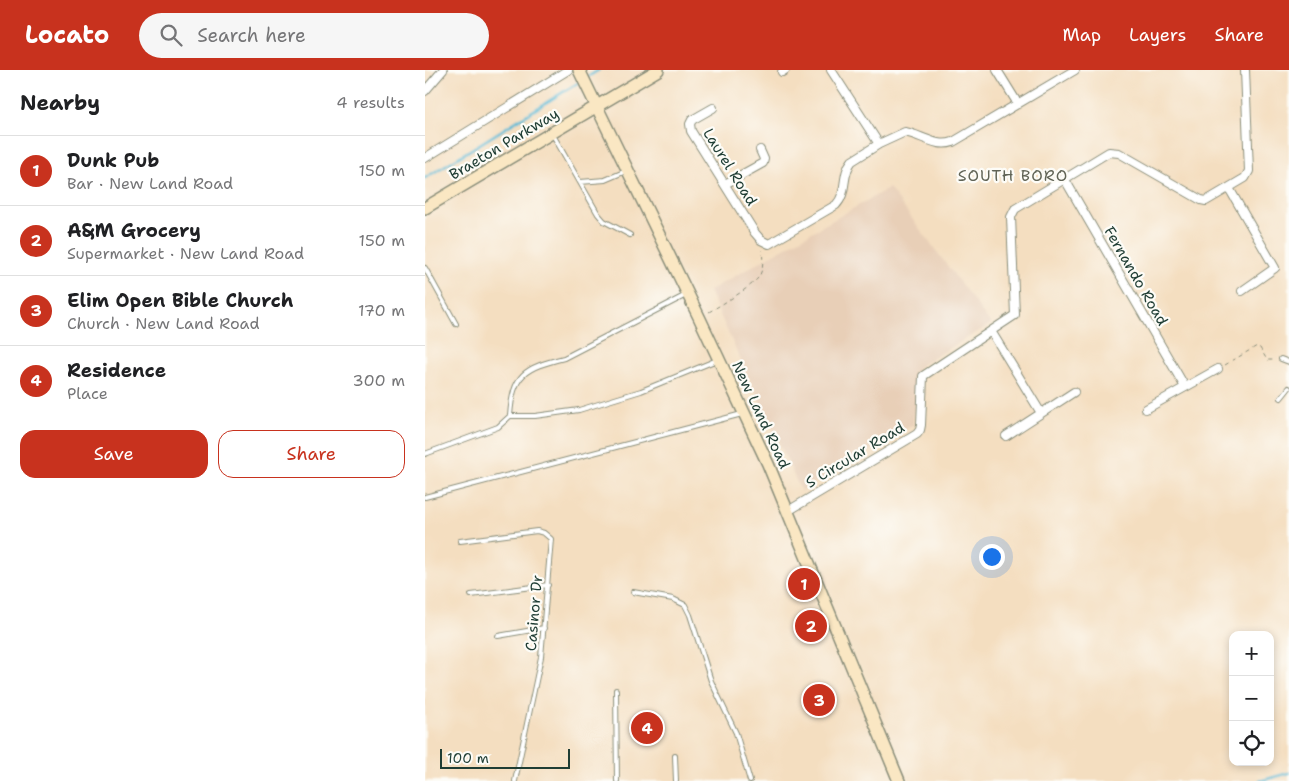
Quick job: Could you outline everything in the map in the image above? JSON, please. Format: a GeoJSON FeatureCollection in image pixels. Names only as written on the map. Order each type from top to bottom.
{"type":"FeatureCollection","features":[{"type":"Feature","properties":{"kind":"street"},"geometry":{"type":"LineString","coordinates":[[425,91],[443,70]]}},
{"type":"Feature","properties":{"kind":"street"},"geometry":{"type":"LineString","coordinates":[[425,158],[568,70]]}},
{"type":"Feature","properties":{"kind":"street","name":"Braeton Parkway"},"geometry":{"type":"LineString","coordinates":[[425,208],[658,70]]}},
{"type":"Feature","properties":{"kind":"street"},"geometry":{"type":"LineString","coordinates":[[831,70],[879,144],[905,132],[946,145],[1075,70]]}},
{"type":"Feature","properties":{"kind":"street"},"geometry":{"type":"LineString","coordinates":[[997,70],[1018,104]]}},
{"type":"Feature","properties":{"kind":"street","name":"S Circular Road"},"geometry":{"type":"LineString","coordinates":[[788,511],[917,434],[921,425],[923,376],[1012,317],[1016,311],[1012,213],[1015,208],[1109,152],[1114,152],[1206,201],[1245,178],[1249,171],[1245,70]]}},
{"type":"Feature","properties":{"kind":"street","name":"New Land Road"},"geometry":{"type":"LineString","coordinates":[[580,71],[699,317],[788,511],[899,781]]}},
{"type":"Feature","properties":{"kind":"street","name":"Laurel Road"},"geometry":{"type":"LineString","coordinates":[[713,108],[692,120],[690,127],[755,233],[761,240],[769,244],[837,206],[842,198],[846,170],[849,165],[852,161],[879,144]]}},
{"type":"Feature","properties":{"kind":"street"},"geometry":{"type":"LineString","coordinates":[[725,184],[763,163],[764,159],[760,150]]}},
{"type":"Feature","properties":{"kind":"street","name":"Fernando Road"},"geometry":{"type":"LineString","coordinates":[[1064,178],[1185,387]]}},
{"type":"Feature","properties":{"kind":"street"},"geometry":{"type":"LineString","coordinates":[[1229,188],[1275,268],[1241,291]]}},
{"type":"Feature","properties":{"kind":"street"},"geometry":{"type":"LineString","coordinates":[[991,331],[1041,414]]}},
{"type":"Feature","properties":{"kind":"street"},"geometry":{"type":"LineString","coordinates":[[1146,409],[1218,369]]}},
{"type":"Feature","properties":{"kind":"street"},"geometry":{"type":"LineString","coordinates":[[1005,436],[1074,392]]}},
{"type":"Feature","properties":{"kind":"lane"},"geometry":{"type":"LineString","coordinates":[[552,133],[603,221],[630,235]]}},
{"type":"Feature","properties":{"kind":"lane"},"geometry":{"type":"LineString","coordinates":[[580,182],[605,180],[628,170]]}},
{"type":"Feature","properties":{"kind":"lane"},"geometry":{"type":"LineString","coordinates":[[425,268],[456,324]]}},
{"type":"Feature","properties":{"kind":"lane"},"geometry":{"type":"LineString","coordinates":[[425,454],[498,427],[510,416],[513,388],[519,377],[529,370],[545,362],[564,358],[688,294]]}},
{"type":"Feature","properties":{"kind":"lane"},"geometry":{"type":"LineString","coordinates":[[1281,359],[1289,362]]}},
{"type":"Feature","properties":{"kind":"lane"},"geometry":{"type":"LineString","coordinates":[[510,416],[535,416],[579,410],[641,391],[719,360]]}},
{"type":"Feature","properties":{"kind":"lane"},"geometry":{"type":"LineString","coordinates":[[1281,398],[1289,388]]}},
{"type":"Feature","properties":{"kind":"lane"},"geometry":{"type":"LineString","coordinates":[[425,497],[744,414]]}},
{"type":"Feature","properties":{"kind":"lane","name":"Casinor Dr"},"geometry":{"type":"LineString","coordinates":[[460,541],[527,531],[544,533],[551,539],[541,657],[515,781]]}},
{"type":"Feature","properties":{"kind":"lane"},"geometry":{"type":"LineString","coordinates":[[471,595],[548,585]]}},
{"type":"Feature","properties":{"kind":"lane"},"geometry":{"type":"LineString","coordinates":[[633,592],[673,599],[685,605],[690,615],[711,682],[737,733],[750,781]]}},
{"type":"Feature","properties":{"kind":"lane"},"geometry":{"type":"LineString","coordinates":[[498,636],[544,628]]}},
{"type":"Feature","properties":{"kind":"lane"},"geometry":{"type":"LineString","coordinates":[[616,690],[617,781]]}},
{"type":"Feature","properties":{"kind":"lane"},"geometry":{"type":"LineString","coordinates":[[675,756],[676,781]]}},
{"type":"Feature","properties":{"kind":"path"},"geometry":{"type":"LineString","coordinates":[[699,317],[743,290],[759,277],[763,265],[761,240]]}},
{"type":"Feature","properties":{"kind":"path"},"geometry":{"type":"LineString","coordinates":[[1218,369],[1257,346],[1267,360],[1281,359]]}},
{"type":"Feature","properties":{"kind":"shaded area"},"geometry":{"type":"Polygon","coordinates":[[[889,188],[991,324],[918,367],[913,425],[801,491],[709,291],[889,188]]]}},
{"type":"Feature","properties":{"kind":"waterway"},"geometry":{"type":"LineString","coordinates":[[586,78],[599,70]]}},
{"type":"Feature","properties":{"kind":"waterway"},"geometry":{"type":"LineString","coordinates":[[425,178],[581,81]]}},
{"type":"Feature","properties":{"kind":"waterway"},"geometry":{"type":"LineString","coordinates":[[1260,781],[1289,773]]}},
{"type":"Feature","properties":{"kind":"place","name":"Dunk Pub"},"geometry":{"type":"Point","coordinates":[804,584]}},
{"type":"Feature","properties":{"kind":"place","name":"A&M Grocery"},"geometry":{"type":"Point","coordinates":[811,626]}},
{"type":"Feature","properties":{"kind":"place","name":"Elim Open Bible Church"},"geometry":{"type":"Point","coordinates":[819,700]}},
{"type":"Feature","properties":{"kind":"place","name":"Residence"},"geometry":{"type":"Point","coordinates":[647,728]}},
{"type":"Feature","properties":{"kind":"district","name":"SOUTH BORO"},"geometry":{"type":"Point","coordinates":[1013,175]}}]}
